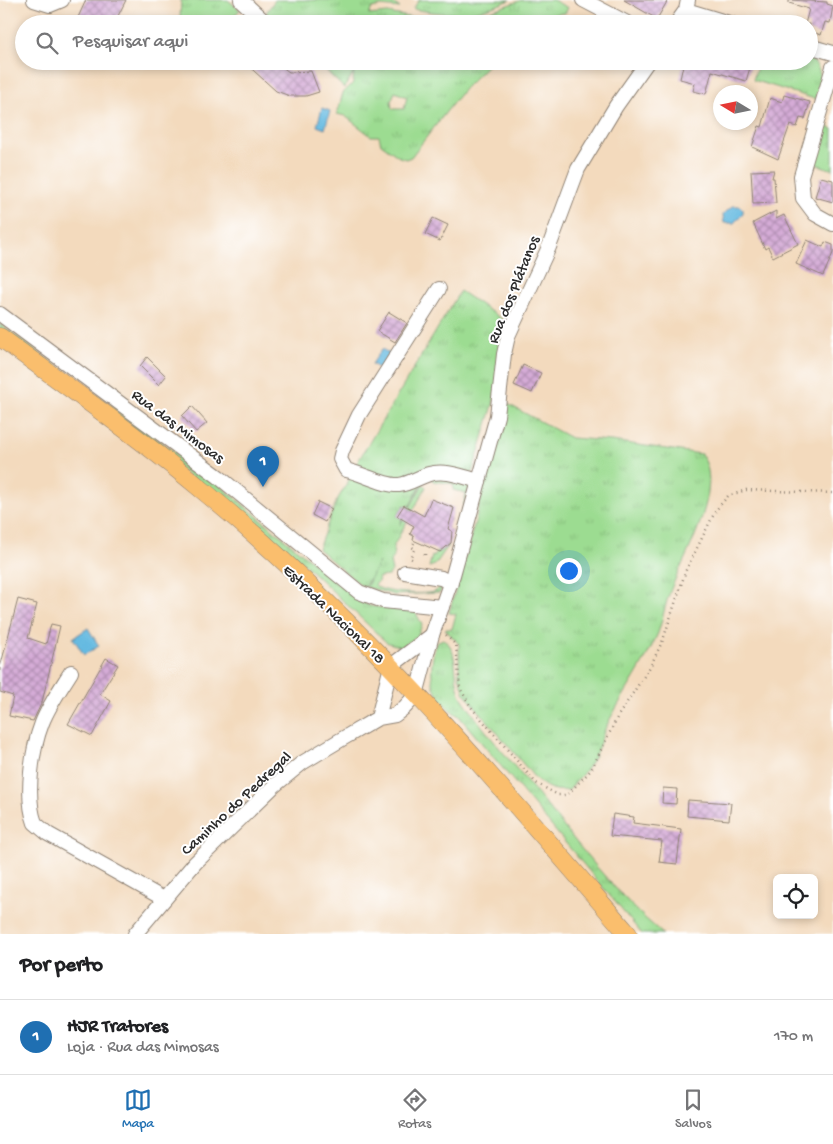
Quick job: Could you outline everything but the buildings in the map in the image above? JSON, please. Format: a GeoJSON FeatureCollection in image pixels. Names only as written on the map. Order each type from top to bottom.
{"type":"FeatureCollection","features":[{"type":"Feature","properties":{"kind":"main road","name":"Estrada Nacional 18"},"geometry":{"type":"LineString","coordinates":[[0,338],[105,414],[206,493],[302,580],[391,666],[509,797],[628,934]]}},
{"type":"Feature","properties":{"kind":"street"},"geometry":{"type":"LineString","coordinates":[[34,0],[50,5],[62,0]]}},
{"type":"Feature","properties":{"kind":"street"},"geometry":{"type":"LineString","coordinates":[[583,0],[612,15]]}},
{"type":"Feature","properties":{"kind":"street"},"geometry":{"type":"LineString","coordinates":[[250,3],[260,15]]}},
{"type":"Feature","properties":{"kind":"street"},"geometry":{"type":"LineString","coordinates":[[687,5],[711,15]]}},
{"type":"Feature","properties":{"kind":"street"},"geometry":{"type":"LineString","coordinates":[[818,49],[833,53]]}},
{"type":"Feature","properties":{"kind":"street"},"geometry":{"type":"LineString","coordinates":[[833,67],[801,176],[804,198],[815,214],[833,224]]}},
{"type":"Feature","properties":{"kind":"street","name":"Rua dos Plátanos"},"geometry":{"type":"LineString","coordinates":[[416,695],[497,416],[508,336],[549,247],[578,169],[616,106],[642,70]]}},
{"type":"Feature","properties":{"kind":"street"},"geometry":{"type":"LineString","coordinates":[[440,289],[359,415],[340,459],[346,470],[361,472],[388,483],[399,485],[430,473],[444,472],[479,481]]}},
{"type":"Feature","properties":{"kind":"street","name":"Rua das Mimosas"},"geometry":{"type":"LineString","coordinates":[[0,314],[220,478],[359,592],[382,601],[442,607]]}},
{"type":"Feature","properties":{"kind":"street"},"geometry":{"type":"LineString","coordinates":[[405,572],[441,578],[450,582]]}},
{"type":"Feature","properties":{"kind":"street"},"geometry":{"type":"LineString","coordinates":[[378,718],[391,666],[433,632]]}},
{"type":"Feature","properties":{"kind":"street"},"geometry":{"type":"LineString","coordinates":[[71,672],[42,722],[37,738],[29,794],[34,823],[48,834],[164,899]]}},
{"type":"Feature","properties":{"kind":"street","name":"Caminho do Pedregal"},"geometry":{"type":"LineString","coordinates":[[135,934],[195,863],[274,785],[302,763],[378,718],[395,715],[416,695]]}},
{"type":"Feature","properties":{"kind":"path"},"geometry":{"type":"LineString","coordinates":[[433,632],[450,638],[456,645],[460,688],[471,707],[536,783],[558,795],[567,795],[591,770],[618,716],[650,667],[663,640],[686,570],[716,510],[728,496],[746,490],[833,493]]}},
{"type":"Feature","properties":{"kind":"path"},"geometry":{"type":"LineString","coordinates":[[414,544],[412,547],[415,548],[410,558],[415,561]]}},
{"type":"Feature","properties":{"kind":"green space"},"geometry":{"type":"Polygon","coordinates":[[[181,0],[228,0],[240,10],[234,15],[180,15],[181,0]]]}},
{"type":"Feature","properties":{"kind":"green space"},"geometry":{"type":"Polygon","coordinates":[[[275,0],[389,0],[400,8],[381,6],[372,8],[369,15],[268,15],[266,13],[275,0]]]}},
{"type":"Feature","properties":{"kind":"green space"},"geometry":{"type":"Polygon","coordinates":[[[419,0],[510,0],[484,10],[451,14],[413,9],[419,0]]]}},
{"type":"Feature","properties":{"kind":"green space"},"geometry":{"type":"Polygon","coordinates":[[[522,0],[553,0],[568,8],[565,13],[554,15],[479,15],[522,0]]]}},
{"type":"Feature","properties":{"kind":"green space"},"geometry":{"type":"Polygon","coordinates":[[[388,13],[398,15],[369,15],[388,13]]]}},
{"type":"Feature","properties":{"kind":"green space"},"geometry":{"type":"Polygon","coordinates":[[[325,70],[483,70],[464,89],[411,157],[406,159],[399,157],[381,144],[379,136],[371,136],[345,116],[337,114],[343,93],[353,83],[354,72],[344,88],[325,70]],[[395,92],[391,101],[392,109],[404,109],[407,97],[395,92]]]}},
{"type":"Feature","properties":{"kind":"green space"},"geometry":{"type":"Polygon","coordinates":[[[756,70],[818,70],[820,77],[815,99],[753,80],[756,70]]]}},
{"type":"Feature","properties":{"kind":"green space"},"geometry":{"type":"Polygon","coordinates":[[[826,126],[833,129],[833,170],[813,163],[826,126]]]}},
{"type":"Feature","properties":{"kind":"green space"},"geometry":{"type":"Polygon","coordinates":[[[460,291],[508,323],[493,405],[471,476],[395,481],[354,468],[460,291]]]}},
{"type":"Feature","properties":{"kind":"green space"},"geometry":{"type":"Polygon","coordinates":[[[0,324],[217,483],[357,599],[370,606],[416,613],[422,625],[417,637],[401,647],[386,642],[299,559],[0,333],[0,324]]]}},
{"type":"Feature","properties":{"kind":"green space"},"geometry":{"type":"Polygon","coordinates":[[[504,402],[571,438],[611,441],[701,454],[707,468],[709,485],[706,503],[693,541],[669,594],[658,633],[608,724],[592,761],[569,790],[550,788],[535,778],[465,694],[459,676],[459,644],[445,629],[452,629],[456,614],[449,613],[477,515],[504,402]]]}},
{"type":"Feature","properties":{"kind":"green space"},"geometry":{"type":"Polygon","coordinates":[[[352,475],[368,478],[427,479],[421,485],[409,507],[404,505],[397,516],[402,519],[400,525],[423,484],[426,487],[393,547],[394,557],[390,562],[392,571],[388,576],[379,577],[375,585],[394,592],[414,593],[431,593],[442,586],[440,593],[394,595],[366,587],[379,562],[364,588],[318,549],[336,502],[352,475]]]}},
{"type":"Feature","properties":{"kind":"green space"},"geometry":{"type":"Polygon","coordinates":[[[431,477],[470,484],[457,535],[466,493],[453,490],[454,484],[433,481],[431,477]]]}},
{"type":"Feature","properties":{"kind":"green space"},"geometry":{"type":"Polygon","coordinates":[[[449,545],[435,565],[429,567],[432,556],[434,557],[437,551],[440,552],[449,545]]]}},
{"type":"Feature","properties":{"kind":"green space"},"geometry":{"type":"Polygon","coordinates":[[[443,639],[449,644],[452,651],[460,693],[481,725],[613,886],[663,934],[642,934],[459,716],[449,709],[436,693],[432,674],[433,654],[436,642],[443,639]]]}},
{"type":"Feature","properties":{"kind":"water"},"geometry":{"type":"Polygon","coordinates":[[[322,108],[330,111],[325,129],[317,126],[322,108]]]}},
{"type":"Feature","properties":{"kind":"water"},"geometry":{"type":"Polygon","coordinates":[[[732,206],[739,206],[743,209],[743,213],[734,223],[724,223],[723,215],[732,206]]]}},
{"type":"Feature","properties":{"kind":"water"},"geometry":{"type":"Polygon","coordinates":[[[382,349],[390,354],[380,369],[372,364],[382,349]]]}},
{"type":"Feature","properties":{"kind":"water"},"geometry":{"type":"Polygon","coordinates":[[[88,628],[99,646],[84,655],[73,638],[88,628]]]}},
{"type":"Feature","properties":{"kind":"place","name":"HJR Tratores"},"geometry":{"type":"Point","coordinates":[263,487]}}]}
